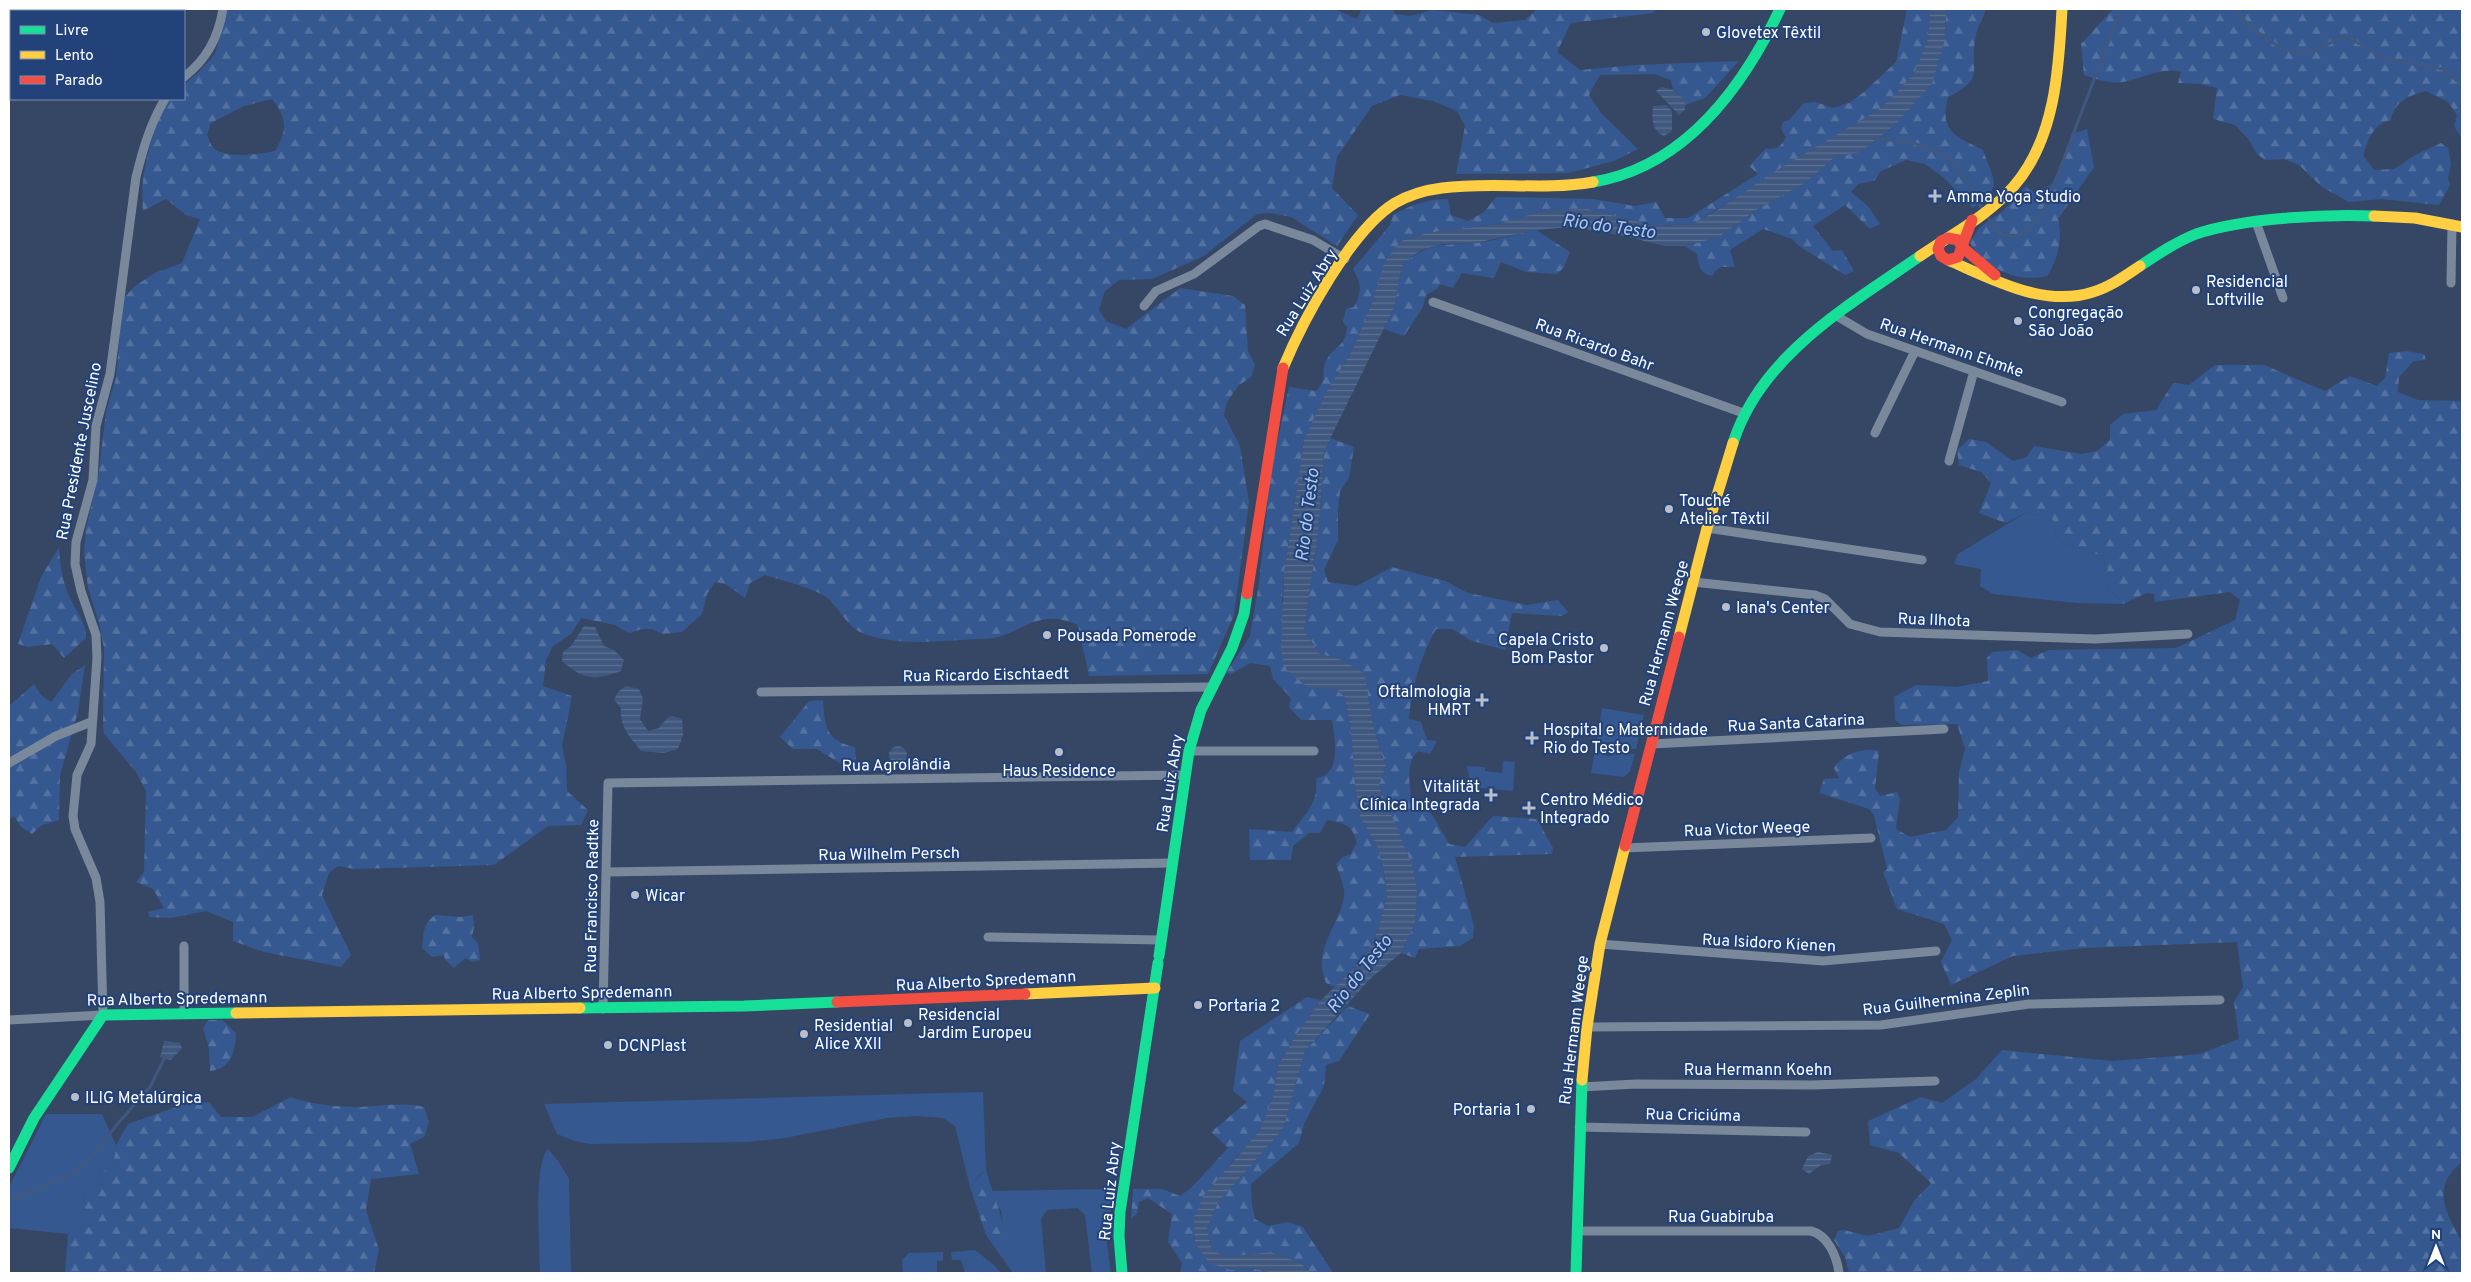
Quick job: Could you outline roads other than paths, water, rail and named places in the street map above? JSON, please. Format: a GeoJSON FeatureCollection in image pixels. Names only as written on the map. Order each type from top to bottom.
{"type":"FeatureCollection","features":[{"type":"Feature","properties":{"kind":"street"},"geometry":{"type":"LineString","coordinates":[[185,76],[206,57],[216,38],[223,9]]}},
{"type":"Feature","properties":{"kind":"street","name":"Rua Luiz Abry"},"geometry":{"type":"LineString","coordinates":[[1122,1273],[1118,1236],[1120,1212],[1189,752],[1195,726],[1211,687],[1232,648],[1244,614],[1283,368],[1306,317],[1366,230],[1386,207],[1415,192],[1447,187],[1563,187],[1587,184],[1632,170],[1660,155],[1697,130],[1725,104],[1753,63],[1780,9]]}},
{"type":"Feature","properties":{"kind":"street","name":"Rua Hermann Weege"},"geometry":{"type":"LineString","coordinates":[[1576,1273],[1581,1087],[1587,1027],[1600,944],[1725,464],[1746,414],[1758,392],[1791,351],[1835,316],[1980,215],[2018,183],[2031,163],[2038,147],[2051,104],[2062,9]]}},
{"type":"Feature","properties":{"kind":"street","name":"Rua Presidente Juscelino"},"geometry":{"type":"LineString","coordinates":[[103,1015],[100,902],[96,878],[75,829],[73,816],[77,775],[91,744],[91,722],[97,658],[96,635],[81,591],[75,564],[76,542],[92,480],[96,426],[110,374],[136,178],[153,119],[163,100]]}},
{"type":"Feature","properties":{"kind":"street"},"geometry":{"type":"LineString","coordinates":[[1916,259],[1946,260],[1958,258],[1980,215]]}},
{"type":"Feature","properties":{"kind":"street"},"geometry":{"type":"LineString","coordinates":[[2009,285],[1962,247],[1955,238],[1944,239],[1938,249],[1946,260],[2009,285],[2050,296],[2079,296],[2107,286],[2184,239],[2221,228],[2256,222],[2311,217],[2397,216],[2457,226],[2451,283]]}},
{"type":"Feature","properties":{"kind":"street"},"geometry":{"type":"LineString","coordinates":[[2256,222],[2283,298]]}},
{"type":"Feature","properties":{"kind":"street"},"geometry":{"type":"LineString","coordinates":[[1144,306],[1156,291],[1189,277],[1265,224],[1313,240],[1345,259]]}},
{"type":"Feature","properties":{"kind":"street","name":"Rua Ricardo Bahr"},"geometry":{"type":"LineString","coordinates":[[1433,302],[1746,414]]}},
{"type":"Feature","properties":{"kind":"street","name":"Rua Hermann Ehmke"},"geometry":{"type":"LineString","coordinates":[[1835,316],[1867,334],[2062,402]]}},
{"type":"Feature","properties":{"kind":"street"},"geometry":{"type":"LineString","coordinates":[[1875,432],[1916,351]]}},
{"type":"Feature","properties":{"kind":"street"},"geometry":{"type":"LineString","coordinates":[[1948,461],[1974,371]]}},
{"type":"Feature","properties":{"kind":"street"},"geometry":{"type":"LineString","coordinates":[[1707,528],[1922,560]]}},
{"type":"Feature","properties":{"kind":"street","name":"Rua Ilhota"},"geometry":{"type":"LineString","coordinates":[[1693,582],[1814,595],[1824,599],[1850,624],[1880,632],[2094,639],[2188,634]]}},
{"type":"Feature","properties":{"kind":"street","name":"Rua Ricardo Eischtaedt"},"geometry":{"type":"LineString","coordinates":[[761,692],[1211,687]]}},
{"type":"Feature","properties":{"kind":"street"},"geometry":{"type":"LineString","coordinates":[[9,763],[56,736],[91,722]]}},
{"type":"Feature","properties":{"kind":"street","name":"Rua Santa Catarina"},"geometry":{"type":"LineString","coordinates":[[1651,744],[1944,729]]}},
{"type":"Feature","properties":{"kind":"street"},"geometry":{"type":"LineString","coordinates":[[1189,752],[1314,752]]}},
{"type":"Feature","properties":{"kind":"street","name":"Rua Agrolândia"},"geometry":{"type":"LineString","coordinates":[[608,783],[1185,775]]}},
{"type":"Feature","properties":{"kind":"street","name":"Rua Francisco Radtke"},"geometry":{"type":"LineString","coordinates":[[604,1009],[608,783]]}},
{"type":"Feature","properties":{"kind":"street","name":"Rua Victor Weege"},"geometry":{"type":"LineString","coordinates":[[1624,848],[1871,838]]}},
{"type":"Feature","properties":{"kind":"street","name":"Rua Wilhelm Persch"},"geometry":{"type":"LineString","coordinates":[[606,872],[1173,863]]}},
{"type":"Feature","properties":{"kind":"street"},"geometry":{"type":"LineString","coordinates":[[988,936],[1162,940]]}},
{"type":"Feature","properties":{"kind":"street","name":"Rua Isidoro Kienen"},"geometry":{"type":"LineString","coordinates":[[1600,944],[1823,961],[1936,951]]}},
{"type":"Feature","properties":{"kind":"street"},"geometry":{"type":"LineString","coordinates":[[184,946],[184,1013]]}},
{"type":"Feature","properties":{"kind":"street","name":"Rua Alberto Spredemann"},"geometry":{"type":"LineString","coordinates":[[9,1020],[184,1013],[604,1009],[823,1003],[1155,988]]}},
{"type":"Feature","properties":{"kind":"street","name":"Rua Guilhermina Zeplin"},"geometry":{"type":"LineString","coordinates":[[1587,1027],[1881,1025],[2029,1004],[2220,1000]]}},
{"type":"Feature","properties":{"kind":"street"},"geometry":{"type":"LineString","coordinates":[[9,1168],[34,1118],[103,1015]]}},
{"type":"Feature","properties":{"kind":"street","name":"Rua Hermann Koehn"},"geometry":{"type":"LineString","coordinates":[[1581,1087],[1636,1084],[1812,1085],[1935,1081]]}},
{"type":"Feature","properties":{"kind":"street","name":"Rua Criciúma"},"geometry":{"type":"LineString","coordinates":[[1580,1127],[1806,1132]]}},
{"type":"Feature","properties":{"kind":"street","name":"Rua Guabiruba"},"geometry":{"type":"LineString","coordinates":[[1578,1231],[1811,1231],[1822,1236],[1833,1251],[1839,1273]]}},
{"type":"Feature","properties":{"kind":"water","name":"Rio do Testo"},"geometry":{"type":"Polygon","coordinates":[[[1930,9],[1946,9],[1945,40],[1932,83],[1896,124],[1861,152],[1835,157],[1805,183],[1758,209],[1719,237],[1685,246],[1665,246],[1620,235],[1570,227],[1536,230],[1475,243],[1443,244],[1421,250],[1402,265],[1394,308],[1324,451],[1319,526],[1304,630],[1320,654],[1342,660],[1365,674],[1372,721],[1386,766],[1379,785],[1411,862],[1417,888],[1415,923],[1401,953],[1370,979],[1305,1051],[1283,1129],[1217,1204],[1207,1229],[1212,1250],[1229,1257],[1270,1252],[1301,1263],[1311,1273],[1273,1273],[1251,1268],[1230,1270],[1209,1263],[1195,1243],[1194,1218],[1204,1195],[1260,1130],[1273,1097],[1278,1066],[1294,1038],[1321,1000],[1365,958],[1378,930],[1387,896],[1383,866],[1377,846],[1360,817],[1356,795],[1351,732],[1345,697],[1336,689],[1309,688],[1287,671],[1281,653],[1284,573],[1304,440],[1324,396],[1353,349],[1372,302],[1385,261],[1401,241],[1427,233],[1499,224],[1543,211],[1587,209],[1656,226],[1693,224],[1782,167],[1880,109],[1914,74],[1928,39],[1930,9]]]}},
{"type":"Feature","properties":{"kind":"water"},"geometry":{"type":"Polygon","coordinates":[[[1662,87],[1673,90],[1684,99],[1685,110],[1679,115],[1656,91],[1662,87]]]}},
{"type":"Feature","properties":{"kind":"water"},"geometry":{"type":"Polygon","coordinates":[[[1666,105],[1672,111],[1672,131],[1664,136],[1655,127],[1653,106],[1666,105]]]}},
{"type":"Feature","properties":{"kind":"water"},"geometry":{"type":"Polygon","coordinates":[[[584,626],[595,627],[604,646],[614,650],[624,660],[621,671],[603,676],[589,677],[577,672],[562,661],[563,652],[571,646],[584,626]]]}},
{"type":"Feature","properties":{"kind":"water"},"geometry":{"type":"Polygon","coordinates":[[[626,686],[639,689],[643,699],[640,719],[648,731],[659,728],[667,718],[672,716],[682,719],[683,735],[678,749],[664,753],[641,751],[626,731],[622,720],[621,708],[614,700],[618,692],[626,686]]]}},
{"type":"Feature","properties":{"kind":"water"},"geometry":{"type":"Polygon","coordinates":[[[894,746],[902,746],[907,751],[905,762],[894,764],[889,759],[889,751],[894,746]]]}},
{"type":"Feature","properties":{"kind":"water"},"geometry":{"type":"Polygon","coordinates":[[[164,1041],[180,1043],[182,1048],[171,1060],[160,1057],[164,1041]]]}},
{"type":"Feature","properties":{"kind":"water"},"geometry":{"type":"Polygon","coordinates":[[[1818,1152],[1832,1155],[1830,1164],[1821,1165],[1809,1174],[1802,1169],[1808,1156],[1818,1152]]]}},
{"type":"Feature","properties":{"kind":"waterway"},"geometry":{"type":"LineString","coordinates":[[1986,214],[2001,234],[2017,236],[2025,234],[2045,208],[2121,9]]}},
{"type":"Feature","properties":{"kind":"waterway"},"geometry":{"type":"LineString","coordinates":[[2237,9],[2241,16],[2257,32],[2288,50],[2298,53],[2311,52],[2345,35],[2385,59],[2443,69],[2462,85]]}},
{"type":"Feature","properties":{"kind":"waterway"},"geometry":{"type":"LineString","coordinates":[[1875,140],[1895,140],[1937,151],[1954,163],[1962,172],[1982,209]]}},
{"type":"Feature","properties":{"kind":"waterway"},"geometry":{"type":"LineString","coordinates":[[9,1201],[69,1176],[93,1155],[150,1087],[164,1059]]}},
{"type":"Feature","properties":{"kind":"place","name":"Glovetex Têxtil"},"geometry":{"type":"Point","coordinates":[1706,32]}},
{"type":"Feature","properties":{"kind":"place","name":"Amma Yoga Studio"},"geometry":{"type":"Point","coordinates":[1935,196]}},
{"type":"Feature","properties":{"kind":"place","name":"Residencial Loftville"},"geometry":{"type":"Point","coordinates":[2196,290]}},
{"type":"Feature","properties":{"kind":"place","name":"Congregação São João"},"geometry":{"type":"Point","coordinates":[2018,321]}},
{"type":"Feature","properties":{"kind":"place","name":"Touché Atelier Têxtil"},"geometry":{"type":"Point","coordinates":[1669,509]}},
{"type":"Feature","properties":{"kind":"place","name":"Iana's Center"},"geometry":{"type":"Point","coordinates":[1726,607]}},
{"type":"Feature","properties":{"kind":"place","name":"Pousada Pomerode"},"geometry":{"type":"Point","coordinates":[1047,635]}},
{"type":"Feature","properties":{"kind":"place","name":"Capela Cristo Bom Pastor"},"geometry":{"type":"Point","coordinates":[1604,648]}},
{"type":"Feature","properties":{"kind":"place","name":"Oftalmologia HMRT"},"geometry":{"type":"Point","coordinates":[1482,700]}},
{"type":"Feature","properties":{"kind":"place","name":"Hospital e Maternidade Rio do Testo"},"geometry":{"type":"Point","coordinates":[1532,738]}},
{"type":"Feature","properties":{"kind":"place","name":"Haus Residence"},"geometry":{"type":"Point","coordinates":[1059,752]}},
{"type":"Feature","properties":{"kind":"place","name":"Vitalität Clínica Integrada"},"geometry":{"type":"Point","coordinates":[1491,795]}},
{"type":"Feature","properties":{"kind":"place","name":"Centro Médico Integrado"},"geometry":{"type":"Point","coordinates":[1529,808]}},
{"type":"Feature","properties":{"kind":"place","name":"Wicar"},"geometry":{"type":"Point","coordinates":[635,895]}},
{"type":"Feature","properties":{"kind":"place","name":"Portaria 2"},"geometry":{"type":"Point","coordinates":[1198,1005]}},
{"type":"Feature","properties":{"kind":"place","name":"Residencial Jardim Europeu"},"geometry":{"type":"Point","coordinates":[908,1023]}},
{"type":"Feature","properties":{"kind":"place","name":"Residential Alice XXII"},"geometry":{"type":"Point","coordinates":[804,1034]}},
{"type":"Feature","properties":{"kind":"place","name":"DCNPlast"},"geometry":{"type":"Point","coordinates":[608,1045]}},
{"type":"Feature","properties":{"kind":"place","name":"ILIG Metalúrgica"},"geometry":{"type":"Point","coordinates":[75,1097]}},
{"type":"Feature","properties":{"kind":"place","name":"Portaria 1"},"geometry":{"type":"Point","coordinates":[1531,1109]}}]}
